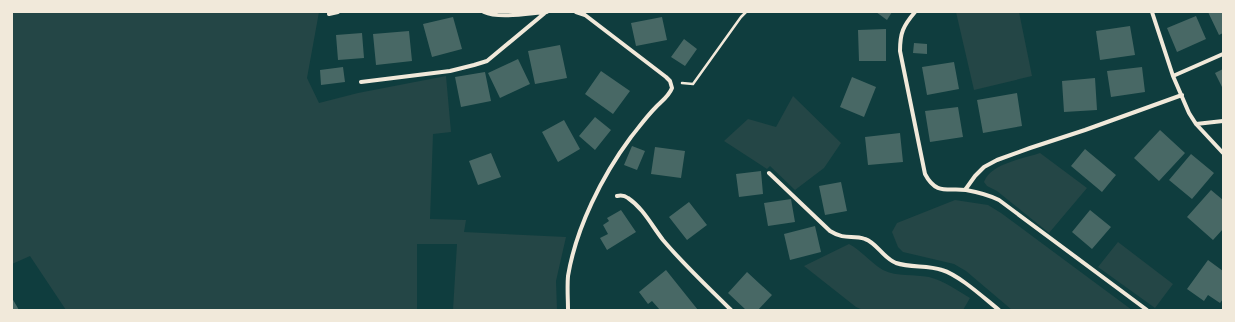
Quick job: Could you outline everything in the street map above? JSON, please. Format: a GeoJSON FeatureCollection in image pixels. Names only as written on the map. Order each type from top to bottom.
{"type":"FeatureCollection","features":[{"type":"Feature","properties":{"kind":"street"},"geometry":{"type":"LineString","coordinates":[[329,14],[338,12]]}},
{"type":"Feature","properties":{"kind":"street"},"geometry":{"type":"LineString","coordinates":[[484,12],[500,16],[548,12]]}},
{"type":"Feature","properties":{"kind":"street"},"geometry":{"type":"LineString","coordinates":[[362,82],[450,71],[487,61],[548,12]]}},
{"type":"Feature","properties":{"kind":"street"},"geometry":{"type":"LineString","coordinates":[[568,310],[568,278],[582,227],[595,195],[630,139],[671,92],[672,85],[666,77],[603,28],[585,15],[576,12]]}},
{"type":"Feature","properties":{"kind":"street"},"geometry":{"type":"LineString","coordinates":[[915,12],[902,31],[900,51],[925,174],[928,181],[942,190],[965,190],[990,196],[999,200],[1147,310]]}},
{"type":"Feature","properties":{"kind":"street"},"geometry":{"type":"LineString","coordinates":[[1152,12],[1174,76],[1189,113],[1196,124],[1223,153]]}},
{"type":"Feature","properties":{"kind":"street"},"geometry":{"type":"LineString","coordinates":[[1174,76],[1223,54]]}},
{"type":"Feature","properties":{"kind":"street"},"geometry":{"type":"LineString","coordinates":[[965,190],[975,176],[984,167],[997,160],[1182,95]]}},
{"type":"Feature","properties":{"kind":"street"},"geometry":{"type":"LineString","coordinates":[[1196,124],[1223,121]]}},
{"type":"Feature","properties":{"kind":"street"},"geometry":{"type":"LineString","coordinates":[[769,173],[836,235],[845,238],[866,239],[885,257],[897,263],[943,270],[956,277],[999,310]]}},
{"type":"Feature","properties":{"kind":"street"},"geometry":{"type":"LineString","coordinates":[[617,196],[622,195],[628,197],[638,206],[663,240],[731,310]]}},
{"type":"Feature","properties":{"kind":"path"},"geometry":{"type":"LineString","coordinates":[[672,85],[683,83],[693,84],[746,12]]}},
{"type":"Feature","properties":{"kind":"shaded area"},"geometry":{"type":"Polygon","coordinates":[[[12,12],[319,12],[307,78],[319,103],[358,93],[446,76],[451,132],[433,134],[430,219],[466,220],[464,232],[566,237],[556,281],[557,310],[453,310],[457,244],[417,244],[417,310],[66,310],[30,256],[12,264],[12,12]]]}},
{"type":"Feature","properties":{"kind":"shaded area"},"geometry":{"type":"Polygon","coordinates":[[[956,12],[1019,12],[1032,76],[974,90],[956,12]]]}},
{"type":"Feature","properties":{"kind":"shaded area"},"geometry":{"type":"Polygon","coordinates":[[[793,96],[841,143],[824,168],[795,190],[770,166],[767,169],[724,141],[748,119],[776,127],[793,96]]]}},
{"type":"Feature","properties":{"kind":"shaded area"},"geometry":{"type":"Polygon","coordinates":[[[1040,153],[1087,188],[1049,233],[997,191],[987,186],[984,182],[993,170],[1000,166],[1040,153]]]}},
{"type":"Feature","properties":{"kind":"shaded area"},"geometry":{"type":"Polygon","coordinates":[[[955,200],[988,205],[1001,213],[1132,310],[1012,310],[966,271],[954,264],[903,252],[898,247],[892,232],[897,223],[955,200]]]}},
{"type":"Feature","properties":{"kind":"shaded area"},"geometry":{"type":"Polygon","coordinates":[[[1118,242],[1173,284],[1155,308],[1098,267],[1118,242]]]}},
{"type":"Feature","properties":{"kind":"shaded area"},"geometry":{"type":"Polygon","coordinates":[[[849,244],[883,270],[894,274],[929,277],[950,286],[970,298],[963,310],[863,310],[856,307],[804,266],[849,244]]]}},
{"type":"Feature","properties":{"kind":"building"},"geometry":{"type":"Polygon","coordinates":[[[876,12],[892,12],[887,20],[876,12]]]}},
{"type":"Feature","properties":{"kind":"building"},"geometry":{"type":"Polygon","coordinates":[[[1208,12],[1223,12],[1223,33],[1219,35],[1208,12]]]}},
{"type":"Feature","properties":{"kind":"building"},"geometry":{"type":"Polygon","coordinates":[[[1196,16],[1206,39],[1177,52],[1167,28],[1196,16]]]}},
{"type":"Feature","properties":{"kind":"building"},"geometry":{"type":"Polygon","coordinates":[[[453,17],[462,49],[432,57],[423,24],[453,17]]]}},
{"type":"Feature","properties":{"kind":"building"},"geometry":{"type":"Polygon","coordinates":[[[662,17],[667,40],[636,46],[631,23],[662,17]]]}},
{"type":"Feature","properties":{"kind":"building"},"geometry":{"type":"Polygon","coordinates":[[[1130,26],[1135,55],[1100,60],[1096,31],[1130,26]]]}},
{"type":"Feature","properties":{"kind":"building"},"geometry":{"type":"Polygon","coordinates":[[[886,29],[886,61],[859,61],[858,30],[886,29]]]}},
{"type":"Feature","properties":{"kind":"building"},"geometry":{"type":"Polygon","coordinates":[[[409,31],[412,61],[376,65],[373,34],[409,31]]]}},
{"type":"Feature","properties":{"kind":"building"},"geometry":{"type":"Polygon","coordinates":[[[362,33],[364,58],[338,60],[336,35],[362,33]]]}},
{"type":"Feature","properties":{"kind":"building"},"geometry":{"type":"Polygon","coordinates":[[[684,39],[697,49],[685,66],[671,57],[684,39]]]}},
{"type":"Feature","properties":{"kind":"building"},"geometry":{"type":"Polygon","coordinates":[[[914,43],[927,44],[927,54],[913,53],[914,43]]]}},
{"type":"Feature","properties":{"kind":"building"},"geometry":{"type":"Polygon","coordinates":[[[560,45],[567,78],[535,84],[528,51],[560,45]]]}},
{"type":"Feature","properties":{"kind":"building"},"geometry":{"type":"Polygon","coordinates":[[[518,59],[530,84],[500,98],[488,73],[518,59]]]}},
{"type":"Feature","properties":{"kind":"building"},"geometry":{"type":"Polygon","coordinates":[[[954,62],[959,89],[927,95],[922,67],[954,62]]]}},
{"type":"Feature","properties":{"kind":"building"},"geometry":{"type":"Polygon","coordinates":[[[343,67],[345,82],[321,85],[320,70],[343,67]]]}},
{"type":"Feature","properties":{"kind":"building"},"geometry":{"type":"Polygon","coordinates":[[[1142,67],[1145,92],[1111,97],[1107,71],[1142,67]]]}},
{"type":"Feature","properties":{"kind":"building"},"geometry":{"type":"Polygon","coordinates":[[[1223,69],[1223,89],[1215,73],[1223,69]]]}},
{"type":"Feature","properties":{"kind":"building"},"geometry":{"type":"Polygon","coordinates":[[[601,71],[630,91],[613,114],[585,94],[601,71]]]}},
{"type":"Feature","properties":{"kind":"building"},"geometry":{"type":"Polygon","coordinates":[[[485,72],[491,101],[461,107],[455,77],[485,72]]]}},
{"type":"Feature","properties":{"kind":"building"},"geometry":{"type":"Polygon","coordinates":[[[852,77],[876,87],[864,117],[840,107],[852,77]]]}},
{"type":"Feature","properties":{"kind":"building"},"geometry":{"type":"Polygon","coordinates":[[[1095,78],[1097,110],[1064,112],[1062,81],[1095,78]]]}},
{"type":"Feature","properties":{"kind":"building"},"geometry":{"type":"Polygon","coordinates":[[[1017,93],[1022,126],[983,133],[977,100],[1017,93]]]}},
{"type":"Feature","properties":{"kind":"building"},"geometry":{"type":"Polygon","coordinates":[[[958,107],[963,137],[930,142],[925,111],[958,107]]]}},
{"type":"Feature","properties":{"kind":"building"},"geometry":{"type":"Polygon","coordinates":[[[595,117],[611,130],[595,150],[579,136],[595,117]]]}},
{"type":"Feature","properties":{"kind":"building"},"geometry":{"type":"Polygon","coordinates":[[[564,120],[580,149],[558,162],[542,132],[564,120]]]}},
{"type":"Feature","properties":{"kind":"building"},"geometry":{"type":"Polygon","coordinates":[[[1160,130],[1185,153],[1159,181],[1134,158],[1160,130]]]}},
{"type":"Feature","properties":{"kind":"building"},"geometry":{"type":"Polygon","coordinates":[[[900,133],[903,162],[868,165],[865,137],[900,133]]]}},
{"type":"Feature","properties":{"kind":"building"},"geometry":{"type":"Polygon","coordinates":[[[632,146],[645,151],[637,170],[624,165],[632,146]]]}},
{"type":"Feature","properties":{"kind":"building"},"geometry":{"type":"Polygon","coordinates":[[[655,147],[685,151],[681,178],[651,174],[655,147]]]}},
{"type":"Feature","properties":{"kind":"building"},"geometry":{"type":"Polygon","coordinates":[[[1085,149],[1116,175],[1102,192],[1071,166],[1085,149]]]}},
{"type":"Feature","properties":{"kind":"building"},"geometry":{"type":"Polygon","coordinates":[[[491,153],[501,177],[478,185],[469,161],[491,153]]]}},
{"type":"Feature","properties":{"kind":"building"},"geometry":{"type":"Polygon","coordinates":[[[1191,154],[1214,173],[1192,199],[1169,180],[1191,154]]]}},
{"type":"Feature","properties":{"kind":"building"},"geometry":{"type":"Polygon","coordinates":[[[761,171],[763,194],[739,197],[736,174],[761,171]]]}},
{"type":"Feature","properties":{"kind":"building"},"geometry":{"type":"Polygon","coordinates":[[[841,182],[847,211],[825,215],[819,186],[841,182]]]}},
{"type":"Feature","properties":{"kind":"building"},"geometry":{"type":"Polygon","coordinates":[[[1211,190],[1223,200],[1223,229],[1213,240],[1187,217],[1211,190]]]}},
{"type":"Feature","properties":{"kind":"building"},"geometry":{"type":"Polygon","coordinates":[[[791,199],[795,222],[768,226],[764,203],[791,199]]]}},
{"type":"Feature","properties":{"kind":"building"},"geometry":{"type":"Polygon","coordinates":[[[689,202],[707,225],[687,240],[669,217],[689,202]]]}},
{"type":"Feature","properties":{"kind":"building"},"geometry":{"type":"Polygon","coordinates":[[[621,210],[636,232],[607,250],[600,238],[608,234],[603,225],[609,221],[607,218],[621,210]]]}},
{"type":"Feature","properties":{"kind":"building"},"geometry":{"type":"Polygon","coordinates":[[[1090,210],[1111,227],[1092,249],[1072,232],[1090,210]]]}},
{"type":"Feature","properties":{"kind":"building"},"geometry":{"type":"Polygon","coordinates":[[[815,226],[821,252],[790,260],[784,234],[815,226]]]}},
{"type":"Feature","properties":{"kind":"building"},"geometry":{"type":"Polygon","coordinates":[[[1208,260],[1223,271],[1223,299],[1220,303],[1208,295],[1204,301],[1187,289],[1208,260]]]}},
{"type":"Feature","properties":{"kind":"building"},"geometry":{"type":"Polygon","coordinates":[[[666,270],[698,310],[660,310],[652,301],[648,304],[639,292],[666,270]]]}},
{"type":"Feature","properties":{"kind":"building"},"geometry":{"type":"Polygon","coordinates":[[[747,272],[772,295],[758,310],[746,310],[728,293],[747,272]]]}},
{"type":"Feature","properties":{"kind":"building"},"geometry":{"type":"Polygon","coordinates":[[[12,298],[19,310],[12,310],[12,298]]]}}]}
